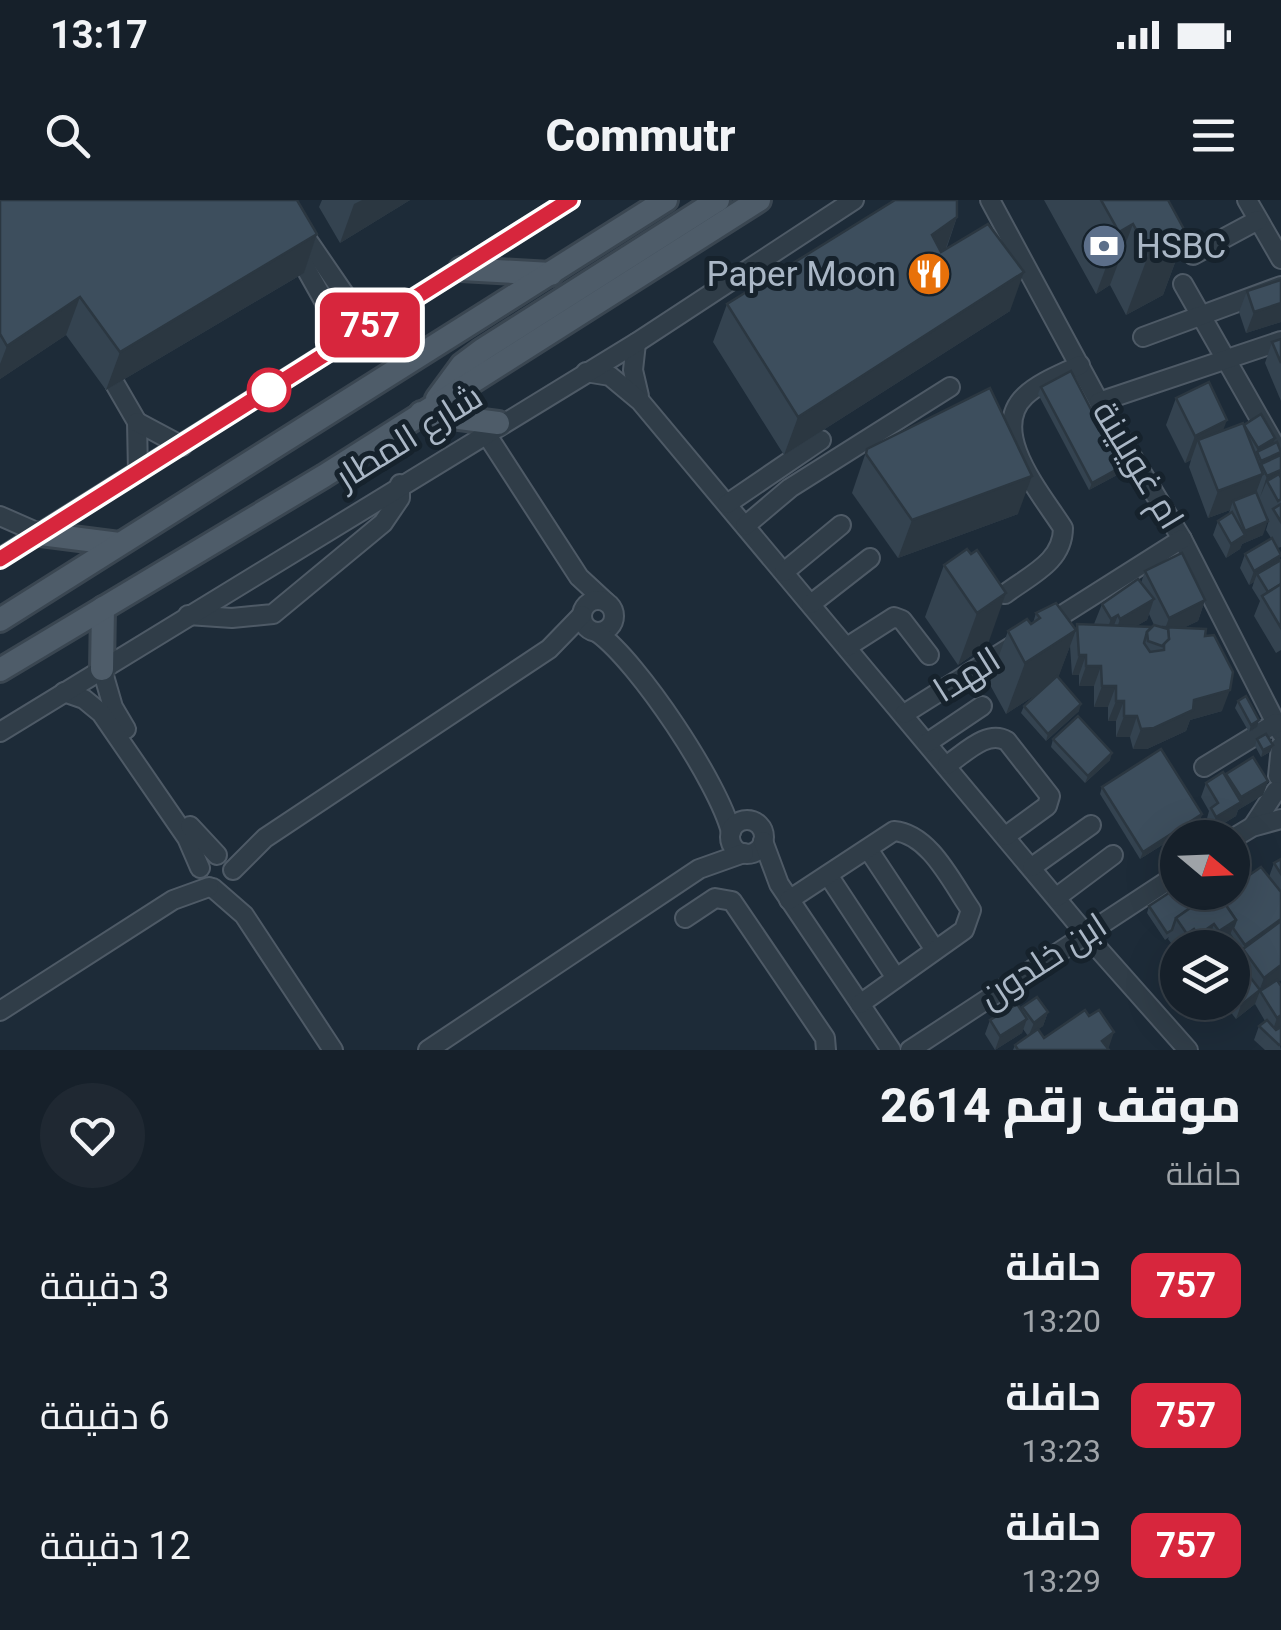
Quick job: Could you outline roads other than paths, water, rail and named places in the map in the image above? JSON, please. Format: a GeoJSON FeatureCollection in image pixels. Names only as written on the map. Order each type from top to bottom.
{"type":"FeatureCollection","features":[{"type":"Feature","properties":{"kind":"main road","name":"شارع المطار"},"geometry":{"type":"LineString","coordinates":[[0,620],[551,274],[646,207],[666,200]]}},
{"type":"Feature","properties":{"kind":"main road"},"geometry":{"type":"LineString","coordinates":[[486,431],[427,410],[445,384],[482,350],[718,200]]}},
{"type":"Feature","properties":{"kind":"main road","name":"شارع المطار"},"geometry":{"type":"LineString","coordinates":[[0,670],[427,410],[758,200]]}},
{"type":"Feature","properties":{"kind":"main road"},"geometry":{"type":"LineString","coordinates":[[461,268],[551,274]]}},
{"type":"Feature","properties":{"kind":"main road"},"geometry":{"type":"LineString","coordinates":[[40,534],[119,544]]}},
{"type":"Feature","properties":{"kind":"main road"},"geometry":{"type":"LineString","coordinates":[[102,669],[103,608]]}},
{"type":"Feature","properties":{"kind":"street"},"geometry":{"type":"LineString","coordinates":[[0,558],[182,446],[552,206],[570,200]]}},
{"type":"Feature","properties":{"kind":"street","name":"شارع المطار"},"geometry":{"type":"LineString","coordinates":[[0,732],[486,431],[636,343],[854,200]]}},
{"type":"Feature","properties":{"kind":"street","name":"ام غويلينة"},"geometry":{"type":"LineString","coordinates":[[990,200],[998,232],[1182,539],[1278,728]]}},
{"type":"Feature","properties":{"kind":"street"},"geometry":{"type":"LineString","coordinates":[[1247,200],[1281,259]]}},
{"type":"Feature","properties":{"kind":"street"},"geometry":{"type":"LineString","coordinates":[[278,209],[367,327]]}},
{"type":"Feature","properties":{"kind":"street"},"geometry":{"type":"LineString","coordinates":[[278,209],[346,340]]}},
{"type":"Feature","properties":{"kind":"street"},"geometry":{"type":"LineString","coordinates":[[1193,256],[1258,220]]}},
{"type":"Feature","properties":{"kind":"street"},"geometry":{"type":"LineString","coordinates":[[1183,284],[1281,456]]}},
{"type":"Feature","properties":{"kind":"street"},"geometry":{"type":"LineString","coordinates":[[1143,337],[1281,286]]}},
{"type":"Feature","properties":{"kind":"street"},"geometry":{"type":"LineString","coordinates":[[1099,402],[1281,341]]}},
{"type":"Feature","properties":{"kind":"street"},"geometry":{"type":"LineString","coordinates":[[636,343],[633,370],[640,401]]}},
{"type":"Feature","properties":{"kind":"street"},"geometry":{"type":"LineString","coordinates":[[1006,594],[1055,558],[1063,544],[1062,528],[1015,444],[1012,419],[1026,395],[1080,365]]}},
{"type":"Feature","properties":{"kind":"street"},"geometry":{"type":"LineString","coordinates":[[586,372],[610,376],[640,401],[1188,1050]]}},
{"type":"Feature","properties":{"kind":"street"},"geometry":{"type":"LineString","coordinates":[[115,384],[137,422],[138,472]]}},
{"type":"Feature","properties":{"kind":"street"},"geometry":{"type":"LineString","coordinates":[[745,526],[790,488],[950,388]]}},
{"type":"Feature","properties":{"kind":"street"},"geometry":{"type":"LineString","coordinates":[[137,422],[182,446]]}},
{"type":"Feature","properties":{"kind":"street"},"geometry":{"type":"LineString","coordinates":[[486,431],[580,577],[610,610],[633,667],[715,790],[736,849],[745,853],[784,892],[891,1050]]}},
{"type":"Feature","properties":{"kind":"street"},"geometry":{"type":"LineString","coordinates":[[486,431],[576,590],[585,626],[633,667]]}},
{"type":"Feature","properties":{"kind":"street"},"geometry":{"type":"LineString","coordinates":[[727,504],[821,440]]}},
{"type":"Feature","properties":{"kind":"street"},"geometry":{"type":"LineString","coordinates":[[188,615],[242,618],[273,614],[383,522],[400,498],[400,484]]}},
{"type":"Feature","properties":{"kind":"street"},"geometry":{"type":"LineString","coordinates":[[0,516],[40,534]]}},
{"type":"Feature","properties":{"kind":"street"},"geometry":{"type":"LineString","coordinates":[[0,524],[0,548]]}},
{"type":"Feature","properties":{"kind":"street"},"geometry":{"type":"LineString","coordinates":[[784,572],[842,525]]}},
{"type":"Feature","properties":{"kind":"street","name":"الهدا"},"geometry":{"type":"LineString","coordinates":[[904,714],[1182,539]]}},
{"type":"Feature","properties":{"kind":"street"},"geometry":{"type":"LineString","coordinates":[[811,604],[870,558]]}},
{"type":"Feature","properties":{"kind":"street"},"geometry":{"type":"LineString","coordinates":[[173,900],[200,868],[226,864],[549,649],[594,600],[610,610]]}},
{"type":"Feature","properties":{"kind":"street"},"geometry":{"type":"LineString","coordinates":[[549,649],[607,630],[610,610]]}},
{"type":"Feature","properties":{"kind":"street"},"geometry":{"type":"LineString","coordinates":[[847,647],[894,617],[902,620],[929,655]]}},
{"type":"Feature","properties":{"kind":"street"},"geometry":{"type":"LineString","coordinates":[[102,669],[120,720],[194,832],[226,864],[244,916],[334,1049]]}},
{"type":"Feature","properties":{"kind":"street"},"geometry":{"type":"LineString","coordinates":[[64,692],[84,699],[102,713],[188,838],[202,880],[244,916]]}},
{"type":"Feature","properties":{"kind":"street"},"geometry":{"type":"LineString","coordinates":[[928,742],[982,706]]}},
{"type":"Feature","properties":{"kind":"street"},"geometry":{"type":"LineString","coordinates":[[1204,768],[1278,728]]}},
{"type":"Feature","properties":{"kind":"street"},"geometry":{"type":"LineString","coordinates":[[946,765],[987,738],[998,736],[1007,741],[1050,796],[1047,806],[1006,836]]}},
{"type":"Feature","properties":{"kind":"street"},"geometry":{"type":"LineString","coordinates":[[1252,827],[1279,786],[1281,746]]}},
{"type":"Feature","properties":{"kind":"street"},"geometry":{"type":"LineString","coordinates":[[715,790],[761,827],[784,892]]}},
{"type":"Feature","properties":{"kind":"street"},"geometry":{"type":"LineString","coordinates":[[1252,827],[1281,819]]}},
{"type":"Feature","properties":{"kind":"street"},"geometry":{"type":"LineString","coordinates":[[700,869],[748,820]]}},
{"type":"Feature","properties":{"kind":"street"},"geometry":{"type":"LineString","coordinates":[[1032,868],[1091,825]]}},
{"type":"Feature","properties":{"kind":"street"},"geometry":{"type":"LineString","coordinates":[[784,892],[828,875],[894,831],[908,832],[923,844],[971,910],[964,930],[860,1004]]}},
{"type":"Feature","properties":{"kind":"street"},"geometry":{"type":"LineString","coordinates":[[428,1050],[700,869],[758,849],[763,841]]}},
{"type":"Feature","properties":{"kind":"street"},"geometry":{"type":"LineString","coordinates":[[868,849],[936,950]]}},
{"type":"Feature","properties":{"kind":"street"},"geometry":{"type":"LineString","coordinates":[[1057,897],[1113,855]]}},
{"type":"Feature","properties":{"kind":"street"},"geometry":{"type":"LineString","coordinates":[[0,1011],[173,900],[227,885],[226,864]]}},
{"type":"Feature","properties":{"kind":"street"},"geometry":{"type":"LineString","coordinates":[[828,875],[896,978]]}},
{"type":"Feature","properties":{"kind":"street","name":"ابن خلدون"},"geometry":{"type":"LineString","coordinates":[[910,1050],[1160,885]]}},
{"type":"Feature","properties":{"kind":"street"},"geometry":{"type":"LineString","coordinates":[[685,918],[715,898],[732,901],[824,1038],[826,1050]]}},
{"type":"Feature","properties":{"kind":"place","name":"HSBC"},"geometry":{"type":"Point","coordinates":[1104,246]}},
{"type":"Feature","properties":{"kind":"place","name":"Paper Moon"},"geometry":{"type":"Point","coordinates":[929,274]}}]}
